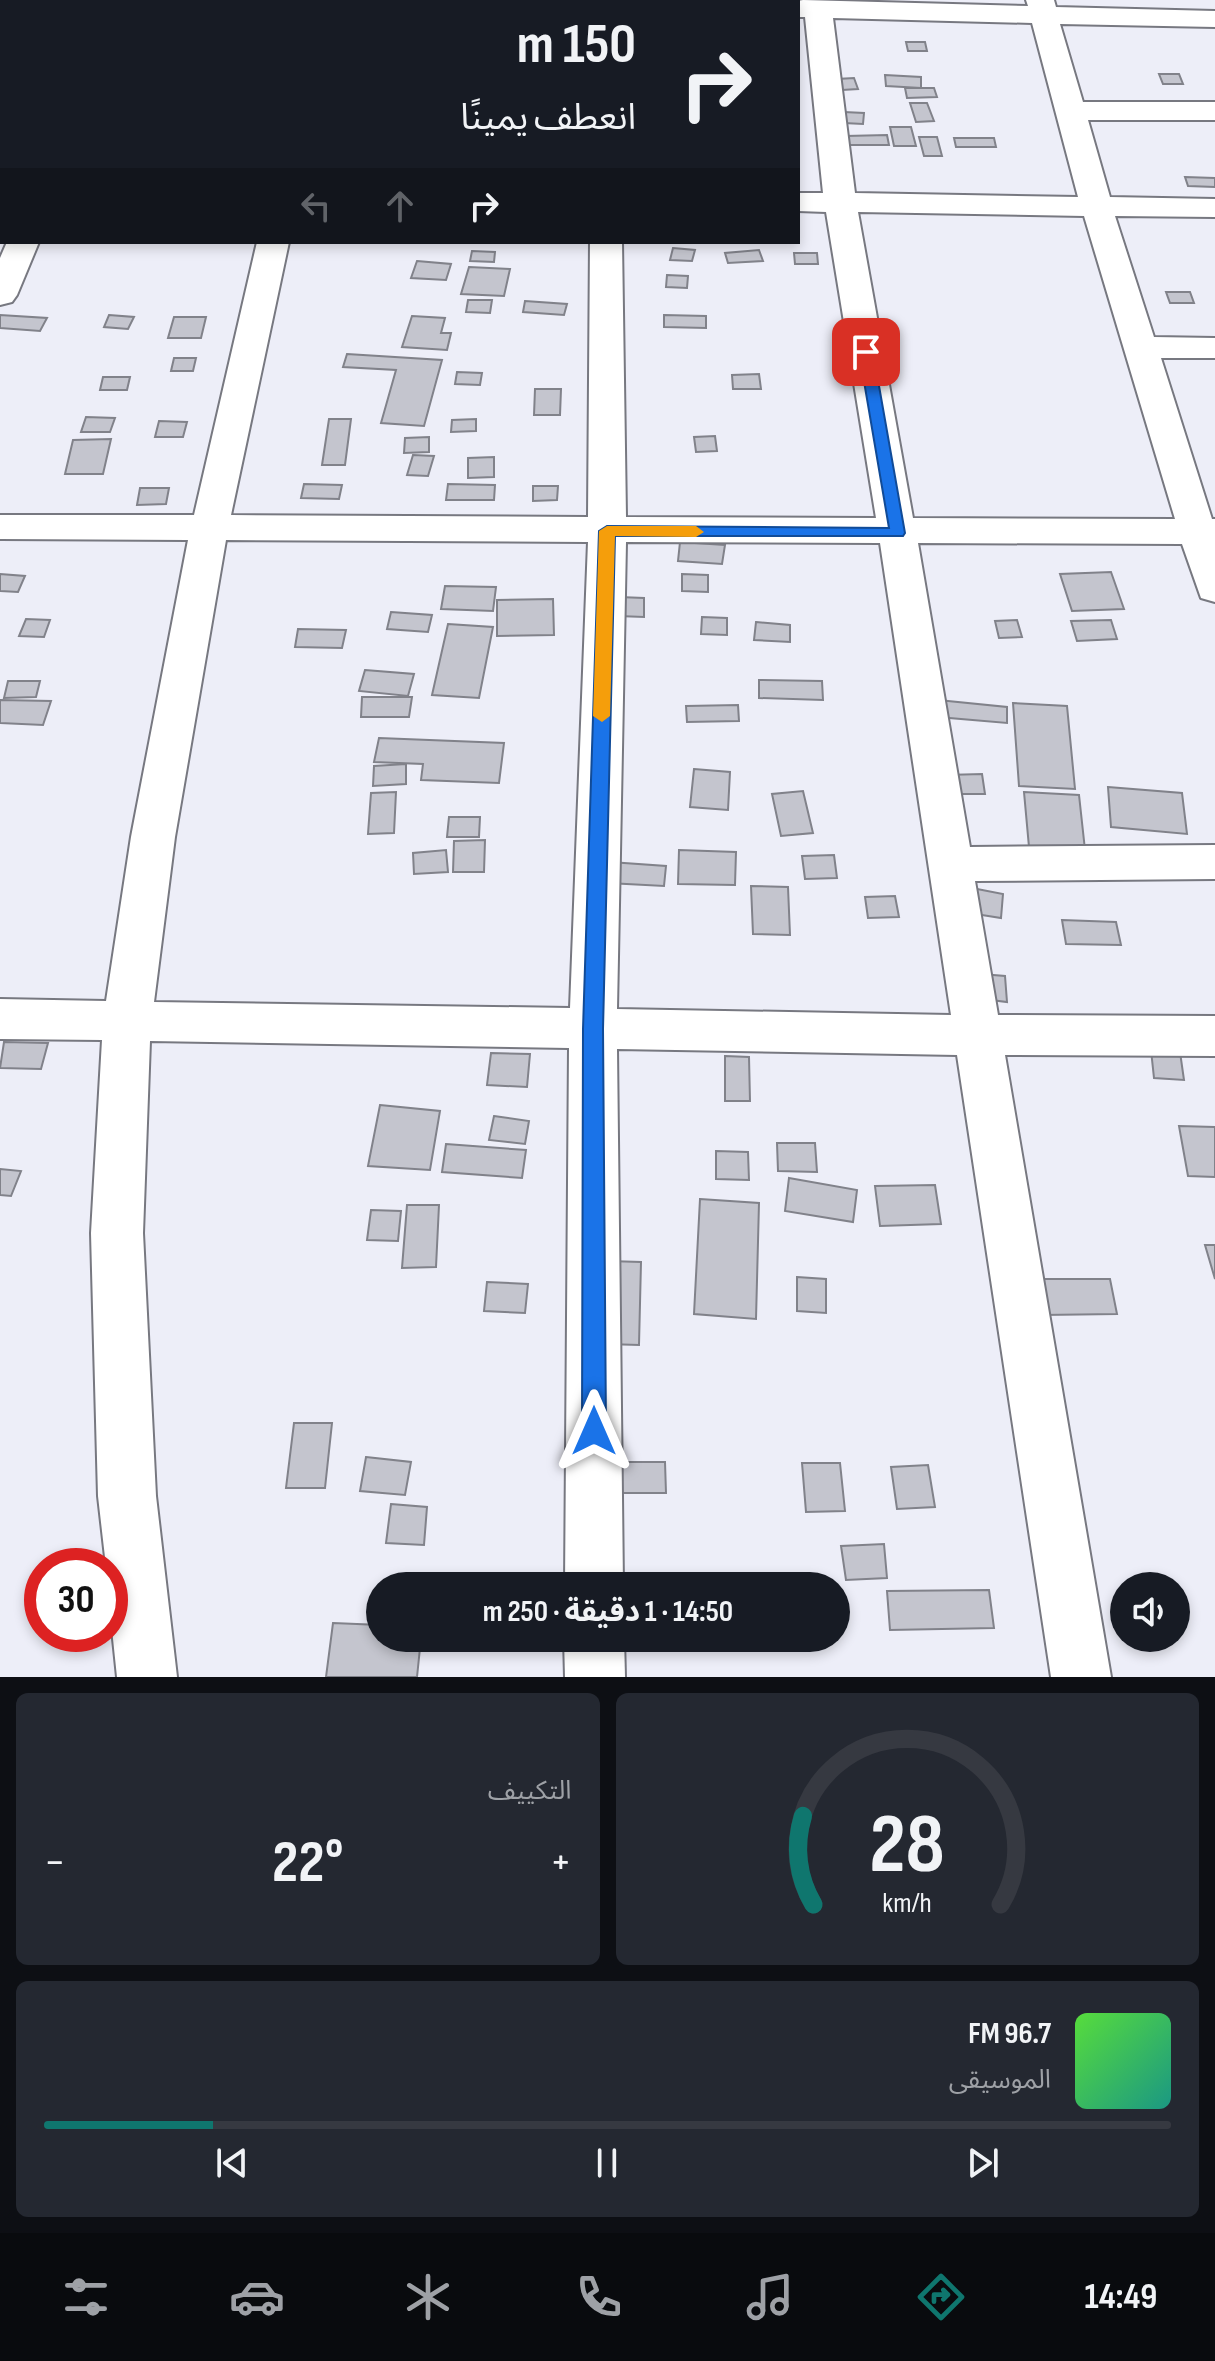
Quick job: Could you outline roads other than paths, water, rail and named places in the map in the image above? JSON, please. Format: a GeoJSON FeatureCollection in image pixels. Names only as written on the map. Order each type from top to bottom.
{"type":"FeatureCollection","features":[{"type":"Feature","properties":{"kind":"street"},"geometry":{"type":"LineString","coordinates":[[1081,1677],[897,533],[819,202],[811,6],[1042,8],[1215,19]]}},
{"type":"Feature","properties":{"kind":"street"},"geometry":{"type":"LineString","coordinates":[[1042,8],[1097,208],[1140,347],[1205,532],[1215,589]]}},
{"type":"Feature","properties":{"kind":"street"},"geometry":{"type":"LineString","coordinates":[[1070,111],[1215,111]]}},
{"type":"Feature","properties":{"kind":"street"},"geometry":{"type":"LineString","coordinates":[[819,202],[1215,208]]}},
{"type":"Feature","properties":{"kind":"street"},"geometry":{"type":"LineString","coordinates":[[0,295],[22,244]]}},
{"type":"Feature","properties":{"kind":"street"},"geometry":{"type":"LineString","coordinates":[[147,1677],[127,1496],[118,1248],[127,1023],[153,837],[209,529],[273,244]]}},
{"type":"Feature","properties":{"kind":"street"},"geometry":{"type":"LineString","coordinates":[[594,1572],[593,1029],[607,531],[606,244]]}},
{"type":"Feature","properties":{"kind":"street"},"geometry":{"type":"LineString","coordinates":[[1140,347],[1215,348]]}},
{"type":"Feature","properties":{"kind":"street"},"geometry":{"type":"LineString","coordinates":[[0,527],[1205,532]]}},
{"type":"Feature","properties":{"kind":"street"},"geometry":{"type":"LineString","coordinates":[[950,864],[1215,862]]}},
{"type":"Feature","properties":{"kind":"street"},"geometry":{"type":"LineString","coordinates":[[0,1019],[1215,1036]]}},
{"type":"Feature","properties":{"kind":"street"},"geometry":{"type":"LineString","coordinates":[[594,1652],[595,1677]]}}]}
